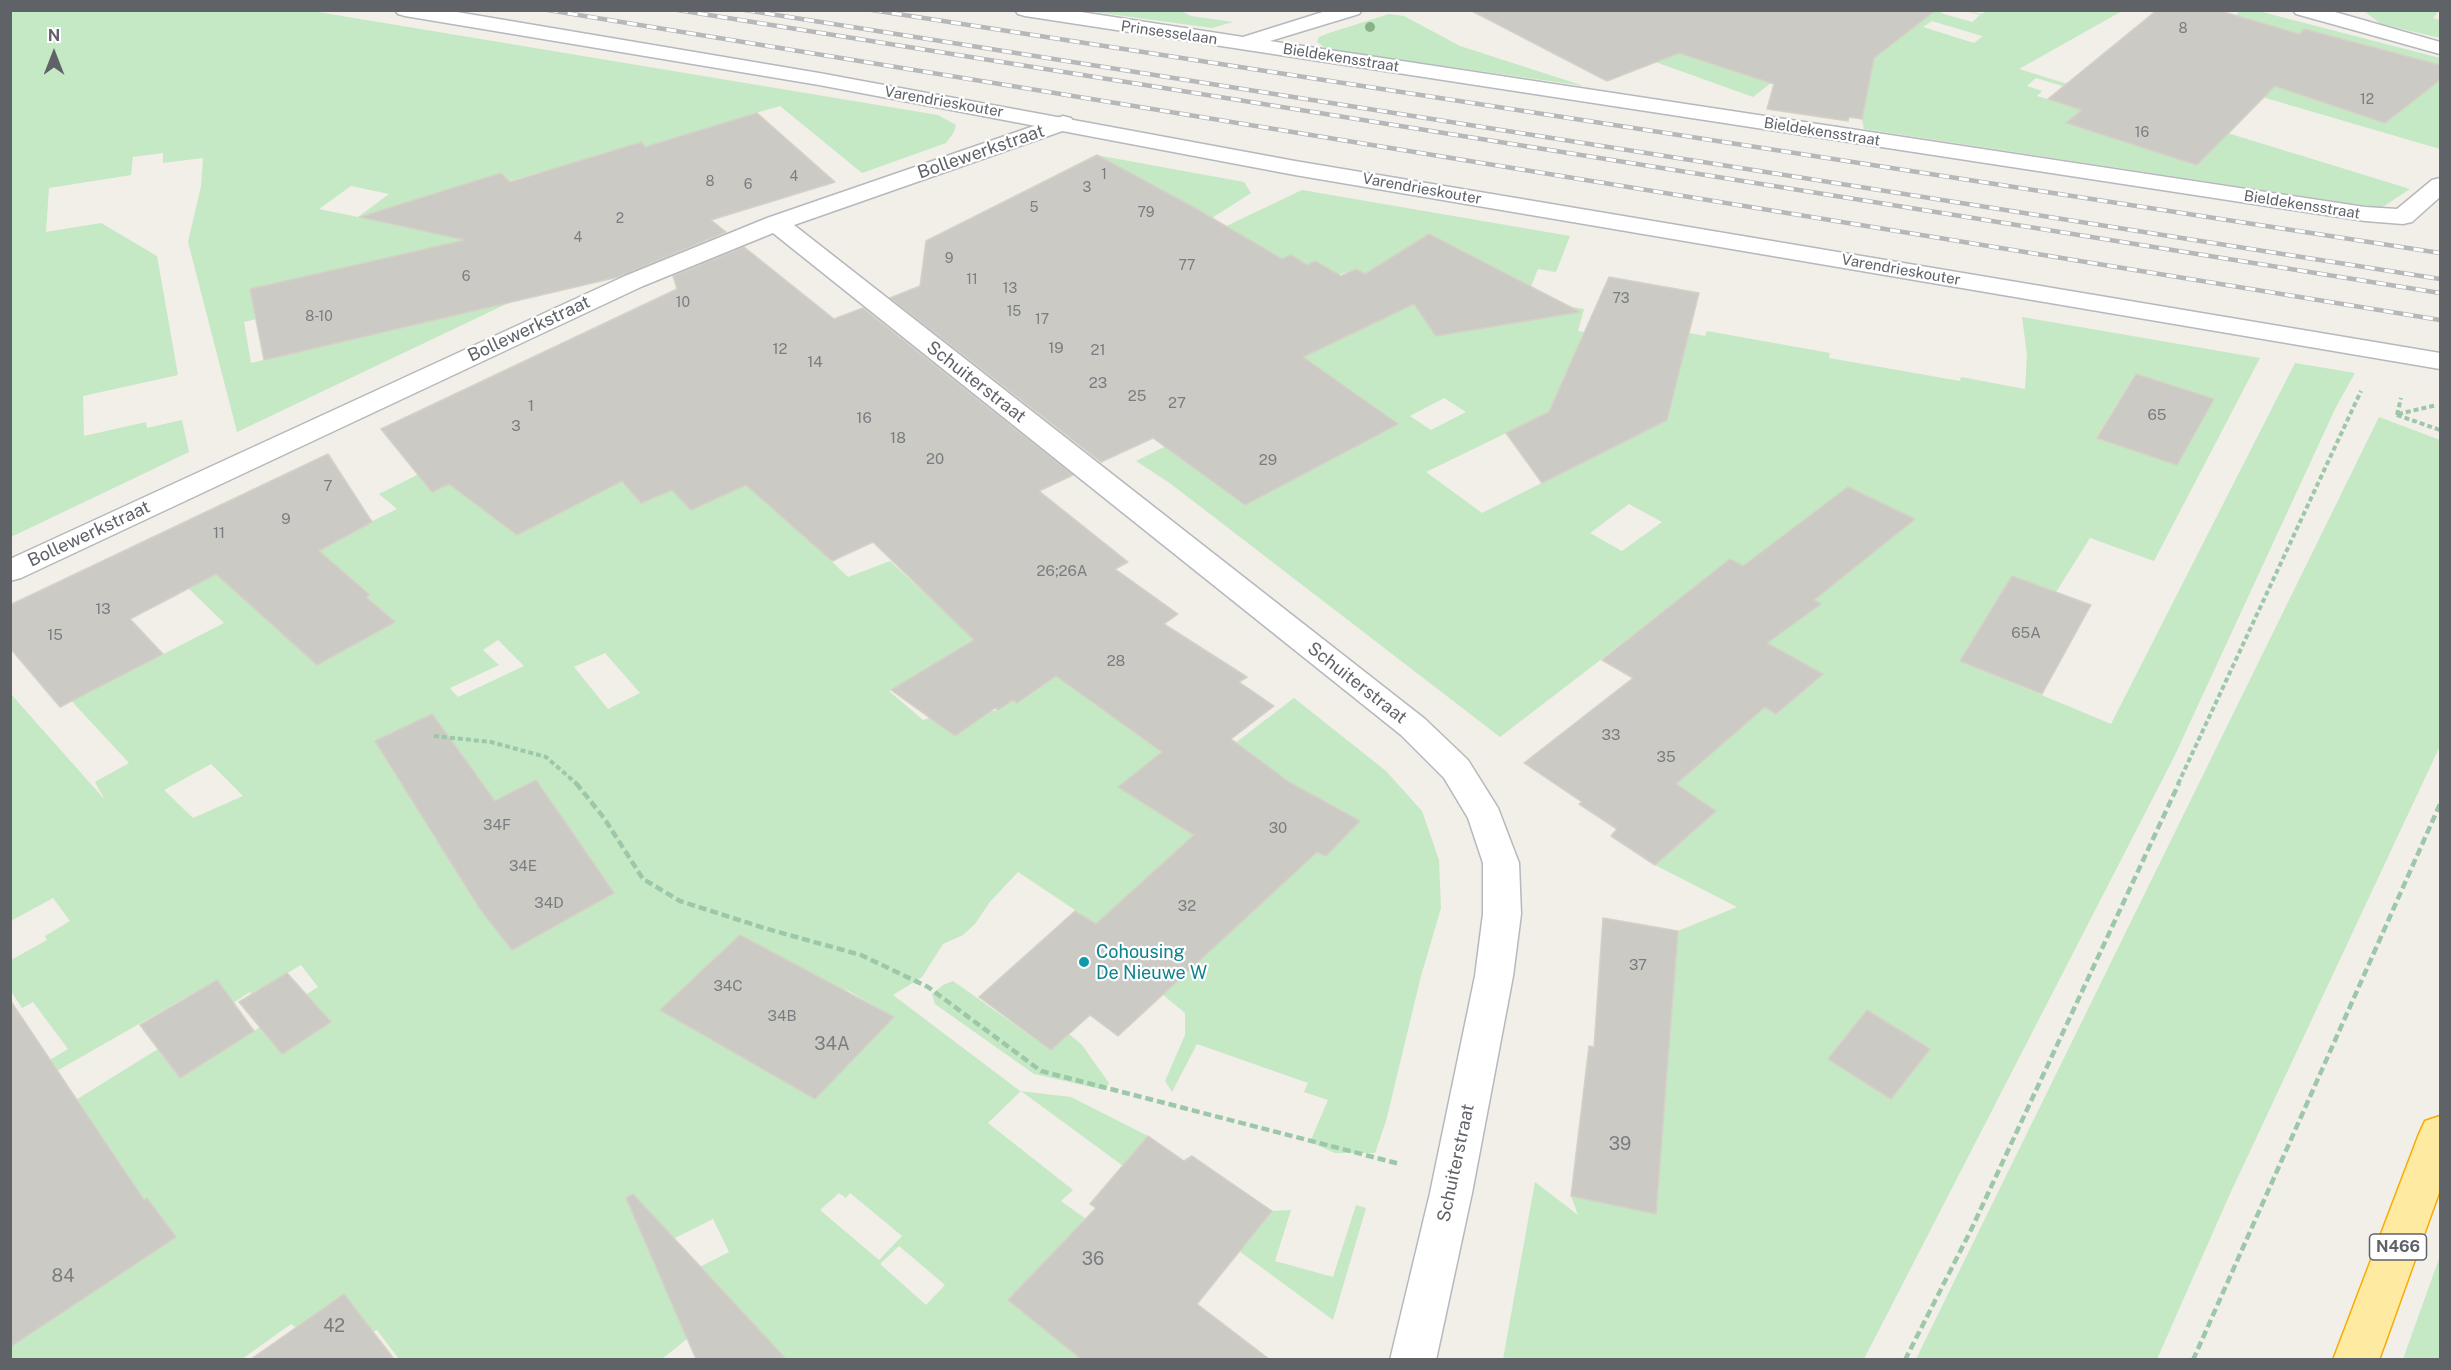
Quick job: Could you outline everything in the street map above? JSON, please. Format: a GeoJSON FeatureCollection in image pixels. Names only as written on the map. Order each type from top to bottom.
{"type":"FeatureCollection","features":[{"type":"Feature","properties":{"kind":"highway","name":"N466"},"geometry":{"type":"LineString","coordinates":[[2356,1359],[2440,1134]]}},
{"type":"Feature","properties":{"kind":"street","name":"Varendrieskouter"},"geometry":{"type":"LineString","coordinates":[[405,10],[795,75],[1063,123],[1295,168],[2440,361]]}},
{"type":"Feature","properties":{"kind":"street","name":"Prinsesselaan"},"geometry":{"type":"LineString","coordinates":[[1025,10],[1241,43]]}},
{"type":"Feature","properties":{"kind":"street"},"geometry":{"type":"LineString","coordinates":[[1241,43],[1352,10]]}},
{"type":"Feature","properties":{"kind":"street"},"geometry":{"type":"LineString","coordinates":[[2303,10],[2440,48]]}},
{"type":"Feature","properties":{"kind":"street","name":"Bieldekensstraat"},"geometry":{"type":"LineString","coordinates":[[1241,43],[2365,214],[2403,217],[2440,185]]}},
{"type":"Feature","properties":{"kind":"street","name":"Bollewerkstraat"},"geometry":{"type":"LineString","coordinates":[[10,571],[634,281],[776,223],[1063,123]]}},
{"type":"Feature","properties":{"kind":"street","name":"Schuiterstraat"},"geometry":{"type":"LineString","coordinates":[[776,223],[1413,727],[1456,769],[1485,817],[1501,863],[1503,914],[1494,976],[1454,1178],[1413,1359]]}},
{"type":"Feature","properties":{"kind":"path"},"geometry":{"type":"LineString","coordinates":[[1905,1359],[1971,1230],[2037,1090],[2356,400],[2366,383],[2385,372],[2398,375],[2402,372],[2397,354]]}},
{"type":"Feature","properties":{"kind":"path"},"geometry":{"type":"LineString","coordinates":[[2440,405],[2397,415],[2440,430]]}},
{"type":"Feature","properties":{"kind":"path"},"geometry":{"type":"LineString","coordinates":[[434,736],[491,742],[546,757],[576,783],[604,818],[643,879],[680,901],[764,928],[861,955],[928,987],[1041,1071],[1454,1178]]}},
{"type":"Feature","properties":{"kind":"path"},"geometry":{"type":"LineString","coordinates":[[2193,1359],[2440,804]]}},
{"type":"Feature","properties":{"kind":"green space"},"geometry":{"type":"Polygon","coordinates":[[[1798,10],[1943,10],[1941,13],[1972,22],[1980,15],[1966,11],[1982,14],[1988,10],[2122,11],[2019,69],[2410,189],[2381,208],[1864,129],[1862,119],[1866,97],[1846,95],[1789,69],[1753,97],[1622,50],[1798,10]],[[1932,21],[1923,27],[1974,43],[1983,36],[1982,36],[1932,21]],[[2036,78],[2027,86],[2042,91],[2037,96],[2062,103],[2079,91],[2036,78]],[[2089,104],[2067,124],[2197,165],[2089,104]]]}},
{"type":"Feature","properties":{"kind":"green space"},"geometry":{"type":"Polygon","coordinates":[[[11,11],[312,11],[938,115],[956,125],[946,143],[862,173],[780,106],[749,115],[562,193],[541,172],[509,181],[559,279],[237,432],[188,242],[201,186],[203,158],[163,163],[163,153],[133,157],[131,175],[49,188],[46,232],[101,223],[157,256],[178,375],[83,396],[84,436],[146,422],[147,428],[182,420],[189,452],[11,537],[11,11]],[[351,186],[319,209],[358,217],[389,194],[351,186]],[[279,282],[250,289],[256,319],[244,322],[251,363],[374,334],[282,294],[279,282]]]}},
{"type":"Feature","properties":{"kind":"green space"},"geometry":{"type":"Polygon","coordinates":[[[1087,11],[1181,11],[1191,16],[1233,22],[1212,28],[1087,11]]]}},
{"type":"Feature","properties":{"kind":"green space"},"geometry":{"type":"Polygon","coordinates":[[[2240,11],[2258,11],[2440,58],[2440,65],[2379,49],[2367,64],[2436,83],[2440,78],[2440,149],[2221,85],[2214,37],[2240,11]]]}},
{"type":"Feature","properties":{"kind":"green space"},"geometry":{"type":"Polygon","coordinates":[[[2364,11],[2439,11],[2433,18],[2440,20],[2440,38],[2381,24],[2364,11]]]}},
{"type":"Feature","properties":{"kind":"green space"},"geometry":{"type":"Polygon","coordinates":[[[1389,14],[1404,16],[1460,46],[1584,86],[1327,49],[1317,42],[1319,37],[1329,33],[1389,14]]]}},
{"type":"Feature","properties":{"kind":"green space"},"geometry":{"type":"Polygon","coordinates":[[[1096,155],[1244,182],[1251,193],[1212,218],[1096,155]]]}},
{"type":"Feature","properties":{"kind":"green space"},"geometry":{"type":"Polygon","coordinates":[[[1302,190],[1570,236],[1556,272],[1538,269],[1526,299],[1584,309],[1578,331],[1606,336],[1612,318],[1705,336],[1707,331],[1830,353],[1829,358],[1960,381],[1961,377],[2025,389],[2027,355],[2022,317],[2260,358],[2154,561],[2090,538],[2056,592],[2012,576],[1960,661],[2111,724],[2295,363],[2355,373],[2336,407],[2174,757],[1864,1359],[1503,1359],[1535,1182],[1578,1215],[1571,1196],[1656,1213],[1678,931],[1737,907],[1655,865],[1716,811],[1663,776],[1707,748],[1714,751],[1765,707],[1777,714],[1822,674],[1772,645],[1766,650],[1663,612],[1500,737],[1171,484],[1136,461],[1188,435],[1216,231],[1302,190]],[[1291,255],[1273,278],[1370,277],[1356,269],[1338,275],[1307,265],[1291,255]],[[2135,374],[2096,438],[2177,465],[2214,399],[2135,374]],[[1444,398],[1410,416],[1431,430],[1466,412],[1444,398]],[[1570,402],[1426,472],[1482,513],[1627,440],[1570,402]],[[1318,437],[1193,467],[1245,505],[1342,454],[1318,437]],[[1629,504],[1590,533],[1622,551],[1662,522],[1629,504]],[[1777,579],[1800,619],[1821,604],[1777,579]],[[1867,1010],[1828,1059],[1891,1098],[1930,1049],[1867,1010]]]}},
{"type":"Feature","properties":{"kind":"green space"},"geometry":{"type":"Polygon","coordinates":[[[716,330],[689,379],[693,384],[684,388],[690,394],[701,392],[659,411],[673,424],[717,405],[702,392],[744,374],[772,400],[813,383],[828,394],[637,474],[647,485],[632,492],[641,503],[658,495],[654,490],[746,451],[768,476],[832,448],[876,488],[923,467],[935,478],[806,537],[848,577],[890,561],[940,607],[951,602],[990,630],[889,691],[923,720],[930,718],[955,736],[990,711],[998,710],[1013,700],[1018,703],[1056,676],[1097,706],[1108,698],[1136,717],[1144,712],[1182,738],[1119,786],[1133,796],[1147,785],[1152,788],[1173,771],[1187,780],[1294,698],[1386,771],[1422,811],[1439,860],[1441,908],[1421,976],[1386,1121],[1375,1153],[1335,1153],[1310,1142],[1328,1100],[1304,1092],[1308,1083],[1197,1044],[1172,1092],[1165,1081],[1185,1035],[1185,1013],[1162,994],[1316,852],[1326,856],[1360,821],[1304,790],[1302,792],[1268,771],[1096,924],[1018,872],[989,903],[975,924],[963,935],[943,944],[922,977],[893,995],[1021,1091],[988,1123],[1073,1190],[1061,1201],[1086,1219],[1008,1300],[1081,1359],[758,1359],[773,1346],[733,1302],[662,1359],[399,1359],[377,1330],[373,1332],[344,1294],[296,1328],[291,1324],[242,1359],[11,1359],[11,1316],[24,1338],[175,1236],[147,1198],[113,1220],[100,1200],[131,1180],[103,1138],[72,1158],[70,1152],[11,1189],[11,1140],[158,1049],[180,1078],[273,1019],[250,992],[233,1003],[216,980],[11,1097],[11,1083],[68,1049],[33,1002],[22,1008],[11,991],[11,960],[47,940],[45,936],[70,921],[53,898],[11,921],[10,693],[105,800],[95,782],[129,763],[26,652],[50,640],[95,689],[224,623],[179,579],[217,561],[228,570],[308,534],[324,549],[347,536],[346,534],[397,509],[379,494],[429,469],[517,535],[542,522],[529,511],[557,496],[522,470],[565,446],[578,455],[640,423],[596,377],[555,347],[588,331],[610,349],[637,338],[655,354],[716,330]],[[807,476],[761,497],[786,520],[832,499],[807,476]],[[695,484],[676,493],[691,509],[711,500],[695,484]],[[331,562],[249,603],[317,664],[372,634],[369,631],[391,619],[366,597],[370,594],[331,562]],[[498,640],[483,650],[499,665],[450,688],[458,697],[524,666],[498,640]],[[605,653],[574,667],[608,709],[640,693],[605,653]],[[211,764],[164,790],[193,818],[243,796],[211,764]],[[588,858],[484,913],[512,950],[614,893],[588,858]],[[301,965],[260,989],[277,1012],[318,987],[301,965]],[[847,990],[771,1071],[815,1098],[894,1017],[847,990]],[[839,1193],[820,1210],[879,1260],[902,1236],[850,1193],[846,1198],[839,1193]],[[713,1219],[649,1251],[664,1285],[729,1252],[713,1219]],[[899,1246],[880,1264],[926,1305],[945,1285],[899,1246]]]}},
{"type":"Feature","properties":{"kind":"green space"},"geometry":{"type":"Polygon","coordinates":[[[2379,417],[2440,440],[2440,746],[2229,1196],[2157,1359],[1916,1359],[2379,417]]]}},
{"type":"Feature","properties":{"kind":"green space"},"geometry":{"type":"Polygon","coordinates":[[[953,981],[1051,1050],[1069,1034],[1082,1045],[1109,1083],[1105,1090],[1034,1074],[935,1004],[932,994],[943,985],[953,981]]]}},
{"type":"Feature","properties":{"kind":"green space"},"geometry":{"type":"Polygon","coordinates":[[[1021,1091],[1071,1097],[1148,1136],[1128,1160],[1246,1243],[1272,1211],[1291,1210],[1275,1261],[1333,1277],[1356,1205],[1366,1208],[1333,1320],[1021,1091]]]}},
{"type":"Feature","properties":{"kind":"green space"},"geometry":{"type":"Polygon","coordinates":[[[2440,1256],[2440,1359],[2403,1359],[2440,1256]]]}},
{"type":"Feature","properties":{"kind":"building"},"geometry":{"type":"Polygon","coordinates":[[[1470,10],[1936,10],[1874,58],[1862,119],[1849,117],[1848,121],[1767,109],[1774,84],[1679,53],[1607,81],[1470,10]]]}},
{"type":"Feature","properties":{"kind":"building"},"geometry":{"type":"Polygon","coordinates":[[[2157,10],[2217,10],[2299,34],[2304,29],[2440,65],[2440,80],[2385,123],[2275,86],[2197,165],[2066,123],[2082,110],[2048,99],[2157,10]]]}},
{"type":"Feature","properties":{"kind":"building"},"geometry":{"type":"Polygon","coordinates":[[[757,113],[835,182],[711,220],[726,232],[618,277],[264,360],[250,289],[465,240],[360,217],[501,173],[510,182],[642,142],[645,147],[757,113]]]}},
{"type":"Feature","properties":{"kind":"building"},"geometry":{"type":"Polygon","coordinates":[[[1097,155],[1195,208],[1282,259],[1291,255],[1307,265],[1315,261],[1341,276],[1356,269],[1365,274],[1429,234],[1580,312],[1436,336],[1414,304],[1303,357],[1398,424],[1245,505],[1153,438],[1101,462],[890,298],[920,286],[926,241],[1097,155]]]}},
{"type":"Feature","properties":{"kind":"building"},"geometry":{"type":"Polygon","coordinates":[[[744,247],[834,319],[863,308],[1073,475],[1039,491],[1128,562],[1115,569],[1178,614],[1164,624],[1247,677],[1239,682],[1274,706],[1231,739],[1289,782],[1360,821],[1326,856],[1317,852],[1118,1036],[1090,1015],[1051,1050],[979,997],[1075,911],[1096,924],[1194,835],[1118,787],[1162,752],[1056,676],[1017,703],[1013,700],[998,710],[995,708],[955,736],[891,690],[974,640],[873,542],[832,561],[746,485],[691,510],[672,490],[641,503],[622,481],[517,535],[449,484],[432,492],[381,429],[677,289],[673,276],[744,247]]]}},
{"type":"Feature","properties":{"kind":"building"},"geometry":{"type":"Polygon","coordinates":[[[1609,277],[1699,293],[1667,420],[1542,483],[1506,433],[1549,412],[1609,277]]]}},
{"type":"Feature","properties":{"kind":"building"},"geometry":{"type":"Polygon","coordinates":[[[2136,374],[2214,399],[2177,465],[2097,438],[2136,374]]]}},
{"type":"Feature","properties":{"kind":"building"},"geometry":{"type":"Polygon","coordinates":[[[328,454],[372,522],[319,551],[370,595],[366,597],[395,622],[317,665],[216,574],[130,619],[163,654],[60,707],[10,648],[10,605],[328,454]]]}},
{"type":"Feature","properties":{"kind":"building"},"geometry":{"type":"Polygon","coordinates":[[[1848,487],[1915,519],[1814,600],[1821,604],[1767,643],[1823,674],[1776,714],[1765,707],[1676,784],[1716,811],[1655,865],[1611,836],[1617,829],[1524,763],[1633,678],[1602,660],[1730,559],[1743,566],[1848,487]]]}},
{"type":"Feature","properties":{"kind":"building"},"geometry":{"type":"Polygon","coordinates":[[[2012,576],[2091,605],[2042,694],[1960,661],[2012,576]]]}},
{"type":"Feature","properties":{"kind":"building"},"geometry":{"type":"Polygon","coordinates":[[[432,714],[495,801],[536,780],[614,893],[512,950],[480,909],[375,741],[432,714]]]}},
{"type":"Feature","properties":{"kind":"building"},"geometry":{"type":"Polygon","coordinates":[[[1603,918],[1678,931],[1656,1214],[1571,1196],[1589,1046],[1594,1047],[1603,918]]]}},
{"type":"Feature","properties":{"kind":"building"},"geometry":{"type":"Polygon","coordinates":[[[740,935],[894,1017],[815,1099],[660,1010],[740,935]]]}},
{"type":"Feature","properties":{"kind":"building"},"geometry":{"type":"Polygon","coordinates":[[[287,973],[331,1022],[282,1054],[239,1002],[287,973]]]}},
{"type":"Feature","properties":{"kind":"building"},"geometry":{"type":"Polygon","coordinates":[[[217,980],[254,1031],[180,1078],[140,1025],[217,980]]]}},
{"type":"Feature","properties":{"kind":"building"},"geometry":{"type":"Polygon","coordinates":[[[10,1000],[144,1200],[147,1198],[176,1237],[10,1347],[10,1000]]]}},
{"type":"Feature","properties":{"kind":"building"},"geometry":{"type":"Polygon","coordinates":[[[1867,1010],[1930,1049],[1891,1099],[1828,1059],[1867,1010]]]}},
{"type":"Feature","properties":{"kind":"building"},"geometry":{"type":"Polygon","coordinates":[[[1148,1136],[1184,1161],[1192,1156],[1272,1211],[1197,1304],[1269,1359],[1081,1359],[1008,1300],[1096,1208],[1090,1204],[1148,1136]]]}},
{"type":"Feature","properties":{"kind":"building"},"geometry":{"type":"Polygon","coordinates":[[[633,1194],[786,1359],[696,1359],[626,1198],[633,1194]]]}},
{"type":"Feature","properties":{"kind":"building"},"geometry":{"type":"Polygon","coordinates":[[[344,1294],[394,1359],[251,1359],[344,1294]]]}},
{"type":"Feature","properties":{"kind":"railway"},"geometry":{"type":"LineString","coordinates":[[548,10],[2440,320]]}},
{"type":"Feature","properties":{"kind":"railway"},"geometry":{"type":"LineString","coordinates":[[678,10],[2440,293]]}},
{"type":"Feature","properties":{"kind":"railway"},"geometry":{"type":"LineString","coordinates":[[745,10],[2440,279]]}},
{"type":"Feature","properties":{"kind":"railway"},"geometry":{"type":"LineString","coordinates":[[872,10],[2440,253]]}},
{"type":"Feature","properties":{"kind":"place","name":"Cohousing De Nieuwe W"},"geometry":{"type":"Point","coordinates":[1084,962]}}]}
